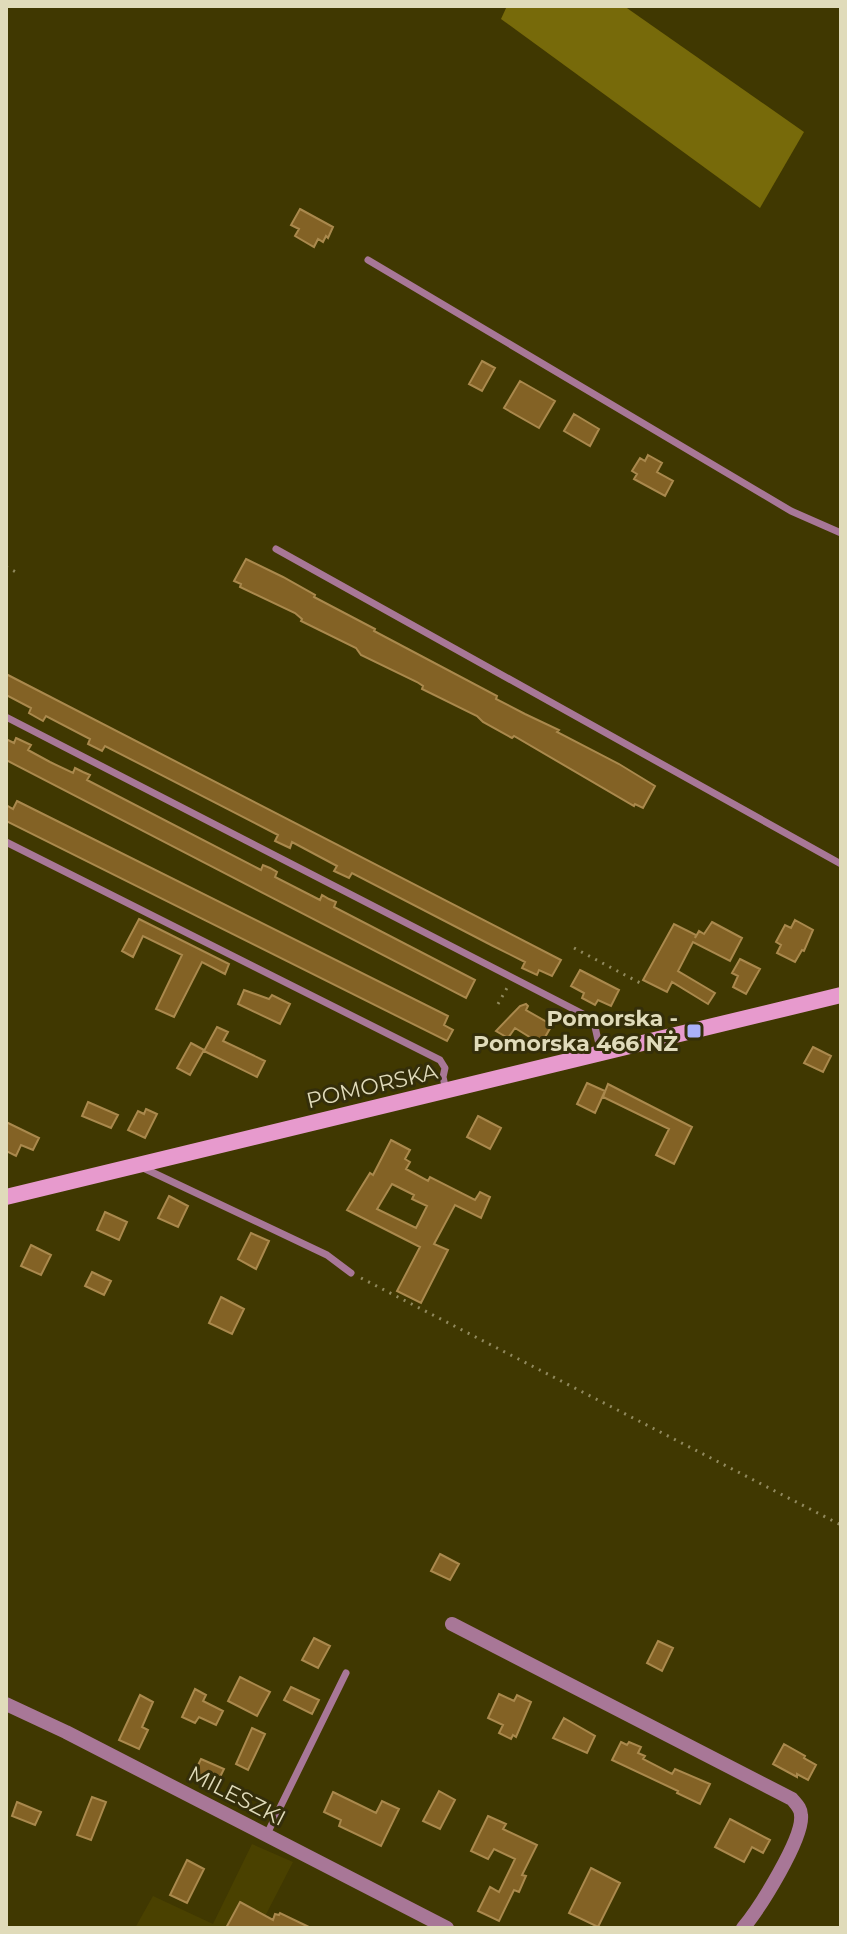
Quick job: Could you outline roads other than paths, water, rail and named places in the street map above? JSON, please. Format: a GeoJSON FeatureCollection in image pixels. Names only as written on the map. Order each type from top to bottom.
{"type":"FeatureCollection","features":[{"type":"Feature","properties":{"kind":"street","name":"POMORSKA"},"geometry":{"type":"LineString","coordinates":[[6,1197],[841,995]]}},
{"type":"Feature","properties":{"kind":"street"},"geometry":{"type":"LineString","coordinates":[[452,1624],[792,1799],[799,1806],[801,1814],[797,1836],[760,1906],[743,1928]]}},
{"type":"Feature","properties":{"kind":"street","name":"MILESZKI"},"geometry":{"type":"LineString","coordinates":[[8,1709],[447,1928]]}},
{"type":"Feature","properties":{"kind":"lane"},"geometry":{"type":"LineString","coordinates":[[368,260],[791,511],[841,533]]}},
{"type":"Feature","properties":{"kind":"lane"},"geometry":{"type":"LineString","coordinates":[[276,549],[841,864]]}},
{"type":"Feature","properties":{"kind":"lane"},"geometry":{"type":"LineString","coordinates":[[6,717],[587,1016],[595,1027],[601,1053]]}},
{"type":"Feature","properties":{"kind":"lane"},"geometry":{"type":"LineString","coordinates":[[6,842],[440,1060],[445,1068],[446,1091]]}},
{"type":"Feature","properties":{"kind":"lane"},"geometry":{"type":"LineString","coordinates":[[137,1164],[327,1255],[351,1273]]}},
{"type":"Feature","properties":{"kind":"lane"},"geometry":{"type":"LineString","coordinates":[[266,1836],[346,1673]]}},
{"type":"Feature","properties":{"kind":"place","name":"Pomorska - Pomorska 466 NŻ"},"geometry":{"type":"Point","coordinates":[694,1031]}}]}
